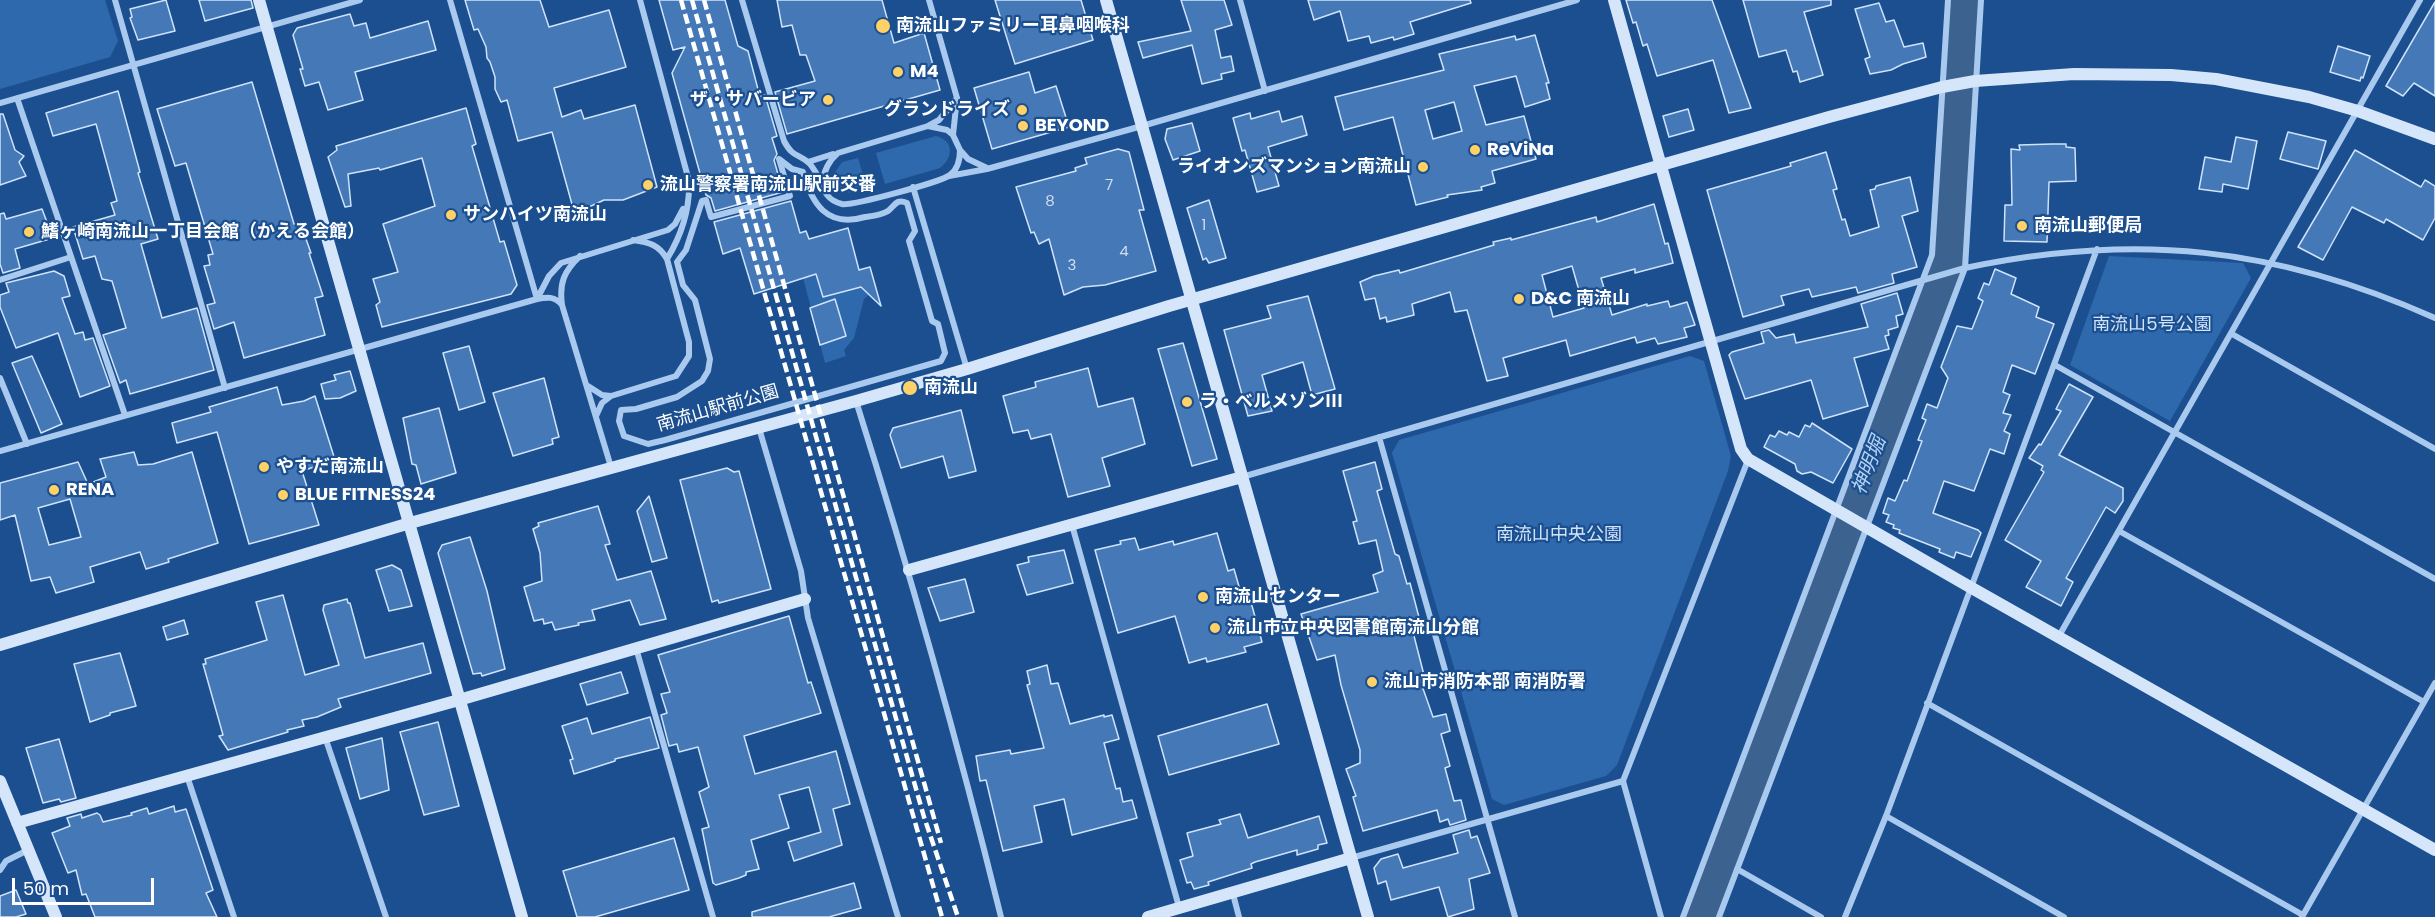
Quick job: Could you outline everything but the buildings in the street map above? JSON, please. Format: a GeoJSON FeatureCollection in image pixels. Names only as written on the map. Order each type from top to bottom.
{"type":"FeatureCollection","features":[{"type":"Feature","properties":{"kind":"street"},"geometry":{"type":"LineString","coordinates":[[115,0],[225,388]]}},
{"type":"Feature","properties":{"kind":"street"},"geometry":{"type":"LineString","coordinates":[[259,0],[522,917]]}},
{"type":"Feature","properties":{"kind":"street"},"geometry":{"type":"LineString","coordinates":[[0,103],[360,0]]}},
{"type":"Feature","properties":{"kind":"street"},"geometry":{"type":"LineString","coordinates":[[450,0],[537,299]]}},
{"type":"Feature","properties":{"kind":"street"},"geometry":{"type":"LineString","coordinates":[[640,0],[689,181],[689,195],[680,233],[667,259]]}},
{"type":"Feature","properties":{"kind":"street"},"geometry":{"type":"LineString","coordinates":[[742,0],[784,141],[796,157],[808,162],[834,201],[853,204],[949,176],[987,169],[1142,126],[1577,0]]}},
{"type":"Feature","properties":{"kind":"street"},"geometry":{"type":"LineString","coordinates":[[929,0],[957,98],[953,135],[960,150],[968,159],[987,169]]}},
{"type":"Feature","properties":{"kind":"street"},"geometry":{"type":"LineString","coordinates":[[1106,0],[1368,917]]}},
{"type":"Feature","properties":{"kind":"street"},"geometry":{"type":"LineString","coordinates":[[1240,0],[1265,91]]}},
{"type":"Feature","properties":{"kind":"street"},"geometry":{"type":"LineString","coordinates":[[1614,0],[1710,340],[1742,449],[1748,459],[2435,849]]}},
{"type":"Feature","properties":{"kind":"street"},"geometry":{"type":"LineString","coordinates":[[1683,917],[1839,512],[1932,255],[1945,87],[1948,0]]}},
{"type":"Feature","properties":{"kind":"street"},"geometry":{"type":"LineString","coordinates":[[1719,917],[1863,524],[1965,268],[1972,82],[1980,0]]}},
{"type":"Feature","properties":{"kind":"street"},"geometry":{"type":"LineString","coordinates":[[2059,636],[2420,0]]}},
{"type":"Feature","properties":{"kind":"street"},"geometry":{"type":"LineString","coordinates":[[0,645],[410,522],[856,401],[1192,299],[1829,117],[1945,87],[1972,82],[2073,74],[2170,75],[2263,87],[2309,97],[2358,111],[2435,139]]}},
{"type":"Feature","properties":{"kind":"street"},"geometry":{"type":"LineString","coordinates":[[17,98],[126,415]]}},
{"type":"Feature","properties":{"kind":"street"},"geometry":{"type":"LineString","coordinates":[[808,162],[928,126],[939,120],[957,98]]}},
{"type":"Feature","properties":{"kind":"street"},"geometry":{"type":"LineString","coordinates":[[928,126],[939,127],[953,135]]}},
{"type":"Feature","properties":{"kind":"street"},"geometry":{"type":"LineString","coordinates":[[949,176],[960,160],[960,150]]}},
{"type":"Feature","properties":{"kind":"street"},"geometry":{"type":"LineString","coordinates":[[824,186],[824,168],[829,160],[838,153]]}},
{"type":"Feature","properties":{"kind":"street","name":"南流山駅前公園"},"geometry":{"type":"LineString","coordinates":[[779,159],[782,162],[802,172],[808,190],[818,207],[841,220],[853,221],[887,211],[896,202],[902,200],[907,203],[915,231],[909,242],[932,321],[938,324],[944,357],[941,361],[665,440],[648,444],[624,436],[619,421],[621,410],[636,410],[677,397],[702,381],[708,371],[710,359],[695,300],[684,285],[677,262],[686,250],[702,201],[706,200],[711,217],[790,196],[779,159]]}},
{"type":"Feature","properties":{"kind":"street"},"geometry":{"type":"LineString","coordinates":[[913,187],[967,369]]}},
{"type":"Feature","properties":{"kind":"street"},"geometry":{"type":"LineString","coordinates":[[537,299],[549,276],[561,263],[668,230],[675,224],[689,195]]}},
{"type":"Feature","properties":{"kind":"street"},"geometry":{"type":"LineString","coordinates":[[596,416],[602,403],[611,396],[676,376],[689,356],[689,342],[667,259],[661,249],[648,242],[633,240]]}},
{"type":"Feature","properties":{"kind":"street"},"geometry":{"type":"LineString","coordinates":[[1845,917],[1886,816],[2097,249]]}},
{"type":"Feature","properties":{"kind":"street"},"geometry":{"type":"LineString","coordinates":[[909,570],[1242,477],[1710,340],[1965,268],[2013,258],[2097,249],[2167,249],[2207,252],[2271,263],[2345,281],[2435,318]]}},
{"type":"Feature","properties":{"kind":"street"},"geometry":{"type":"LineString","coordinates":[[580,256],[567,269],[561,283],[562,305],[611,467]]}},
{"type":"Feature","properties":{"kind":"street"},"geometry":{"type":"LineString","coordinates":[[0,280],[71,257]]}},
{"type":"Feature","properties":{"kind":"street"},"geometry":{"type":"LineString","coordinates":[[0,451],[537,299],[554,298],[562,305]]}},
{"type":"Feature","properties":{"kind":"street"},"geometry":{"type":"LineString","coordinates":[[2232,333],[2435,449]]}},
{"type":"Feature","properties":{"kind":"street"},"geometry":{"type":"LineString","coordinates":[[2055,365],[2435,579]]}},
{"type":"Feature","properties":{"kind":"street"},"geometry":{"type":"LineString","coordinates":[[0,378],[27,444]]}},
{"type":"Feature","properties":{"kind":"street"},"geometry":{"type":"LineString","coordinates":[[586,384],[593,391],[611,396]]}},
{"type":"Feature","properties":{"kind":"street"},"geometry":{"type":"LineString","coordinates":[[856,401],[909,570],[963,762],[1001,917]]}},
{"type":"Feature","properties":{"kind":"street"},"geometry":{"type":"LineString","coordinates":[[759,428],[801,571],[808,618],[898,917]]}},
{"type":"Feature","properties":{"kind":"street"},"geometry":{"type":"LineString","coordinates":[[1379,437],[1515,917]]}},
{"type":"Feature","properties":{"kind":"street"},"geometry":{"type":"LineString","coordinates":[[1661,917],[1623,781],[1748,459]]}},
{"type":"Feature","properties":{"kind":"street"},"geometry":{"type":"LineString","coordinates":[[1072,525],[1179,907]]}},
{"type":"Feature","properties":{"kind":"street"},"geometry":{"type":"LineString","coordinates":[[2119,531],[2424,702]]}},
{"type":"Feature","properties":{"kind":"street"},"geometry":{"type":"LineString","coordinates":[[17,823],[459,700],[805,599]]}},
{"type":"Feature","properties":{"kind":"street"},"geometry":{"type":"LineString","coordinates":[[636,648],[713,917]]}},
{"type":"Feature","properties":{"kind":"street"},"geometry":{"type":"LineString","coordinates":[[1927,703],[2302,916],[2435,683]]}},
{"type":"Feature","properties":{"kind":"street"},"geometry":{"type":"LineString","coordinates":[[325,737],[386,917]]}},
{"type":"Feature","properties":{"kind":"street"},"geometry":{"type":"LineString","coordinates":[[187,776],[234,917]]}},
{"type":"Feature","properties":{"kind":"street"},"geometry":{"type":"LineString","coordinates":[[0,781],[56,917]]}},
{"type":"Feature","properties":{"kind":"street"},"geometry":{"type":"LineString","coordinates":[[1148,917],[1623,781]]}},
{"type":"Feature","properties":{"kind":"street"},"geometry":{"type":"LineString","coordinates":[[1886,816],[2064,917]]}},
{"type":"Feature","properties":{"kind":"street"},"geometry":{"type":"LineString","coordinates":[[0,870],[6,861],[28,850]]}},
{"type":"Feature","properties":{"kind":"street"},"geometry":{"type":"LineString","coordinates":[[1737,869],[1821,917]]}},
{"type":"Feature","properties":{"kind":"street"},"geometry":{"type":"LineString","coordinates":[[1233,894],[1239,917]]}},
{"type":"Feature","properties":{"kind":"green space"},"geometry":{"type":"Polygon","coordinates":[[[0,0],[105,0],[118,41],[110,57],[0,89],[0,0]]]}},
{"type":"Feature","properties":{"kind":"green space"},"geometry":{"type":"Polygon","coordinates":[[[936,136],[946,142],[950,150],[948,159],[940,168],[885,184],[876,153],[936,136]]]}},
{"type":"Feature","properties":{"kind":"green space"},"geometry":{"type":"Polygon","coordinates":[[[858,158],[867,189],[845,192],[835,184],[834,174],[842,162],[858,158]]]}},
{"type":"Feature","properties":{"kind":"green space"},"geometry":{"type":"Polygon","coordinates":[[[809,251],[823,297],[863,286],[870,294],[864,299],[854,338],[844,350],[846,356],[825,363],[797,254],[809,251]]]}},
{"type":"Feature","properties":{"kind":"green space","name":"南流山5号公園"},"geometry":{"type":"Polygon","coordinates":[[[2109,256],[2243,263],[2251,278],[2170,421],[2070,365],[2109,256]]]}},
{"type":"Feature","properties":{"kind":"green space","name":"南流山中央公園"},"geometry":{"type":"Polygon","coordinates":[[[1690,356],[1704,361],[1731,456],[1728,471],[1617,765],[1606,776],[1504,805],[1492,799],[1392,453],[1399,440],[1690,356]]]}},
{"type":"Feature","properties":{"kind":"waterway","name":"神明堀"},"geometry":{"type":"LineString","coordinates":[[1701,917],[1927,323],[1952,250],[1963,0]]}},
{"type":"Feature","properties":{"kind":"railway"},"geometry":{"type":"LineString","coordinates":[[681,0],[942,917]]}},
{"type":"Feature","properties":{"kind":"railway"},"geometry":{"type":"LineString","coordinates":[[692,0],[924,817],[958,917]]}},
{"type":"Feature","properties":{"kind":"railway"},"geometry":{"type":"LineString","coordinates":[[704,0],[941,843]]}},
{"type":"Feature","properties":{"kind":"place","name":"南流山ファミリー耳鼻咽喉科"},"geometry":{"type":"Point","coordinates":[883,26]}},
{"type":"Feature","properties":{"kind":"place","name":"M4"},"geometry":{"type":"Point","coordinates":[898,72]}},
{"type":"Feature","properties":{"kind":"place","name":"ザ・サバービア"},"geometry":{"type":"Point","coordinates":[828,100]}},
{"type":"Feature","properties":{"kind":"place","name":"グランドライズ"},"geometry":{"type":"Point","coordinates":[1022,110]}},
{"type":"Feature","properties":{"kind":"place","name":"BEYOND"},"geometry":{"type":"Point","coordinates":[1023,126]}},
{"type":"Feature","properties":{"kind":"place","name":"ReViNa"},"geometry":{"type":"Point","coordinates":[1475,150]}},
{"type":"Feature","properties":{"kind":"place","name":"ライオンズマンション南流山"},"geometry":{"type":"Point","coordinates":[1423,167]}},
{"type":"Feature","properties":{"kind":"place","name":"流山警察署南流山駅前交番"},"geometry":{"type":"Point","coordinates":[648,185]}},
{"type":"Feature","properties":{"kind":"place","name":"サンハイツ南流山"},"geometry":{"type":"Point","coordinates":[451,215]}},
{"type":"Feature","properties":{"kind":"place","name":"南流山郵便局"},"geometry":{"type":"Point","coordinates":[2022,226]}},
{"type":"Feature","properties":{"kind":"place","name":"鰭ヶ崎南流山一丁目会館（かえる会館）"},"geometry":{"type":"Point","coordinates":[29,232]}},
{"type":"Feature","properties":{"kind":"place","name":"D&C 南流山"},"geometry":{"type":"Point","coordinates":[1519,299]}},
{"type":"Feature","properties":{"kind":"place","name":"南流山"},"geometry":{"type":"Point","coordinates":[910,388]}},
{"type":"Feature","properties":{"kind":"place","name":"ラ・ベルメゾンⅢ"},"geometry":{"type":"Point","coordinates":[1187,402]}},
{"type":"Feature","properties":{"kind":"place","name":"やすだ南流山"},"geometry":{"type":"Point","coordinates":[264,467]}},
{"type":"Feature","properties":{"kind":"place","name":"RENA"},"geometry":{"type":"Point","coordinates":[54,490]}},
{"type":"Feature","properties":{"kind":"place","name":"BLUE FITNESS24"},"geometry":{"type":"Point","coordinates":[283,495]}},
{"type":"Feature","properties":{"kind":"place","name":"南流山センター"},"geometry":{"type":"Point","coordinates":[1203,597]}},
{"type":"Feature","properties":{"kind":"place","name":"流山市立中央図書館南流山分館"},"geometry":{"type":"Point","coordinates":[1215,628]}},
{"type":"Feature","properties":{"kind":"place","name":"流山市消防本部 南消防署"},"geometry":{"type":"Point","coordinates":[1372,682]}}]}
